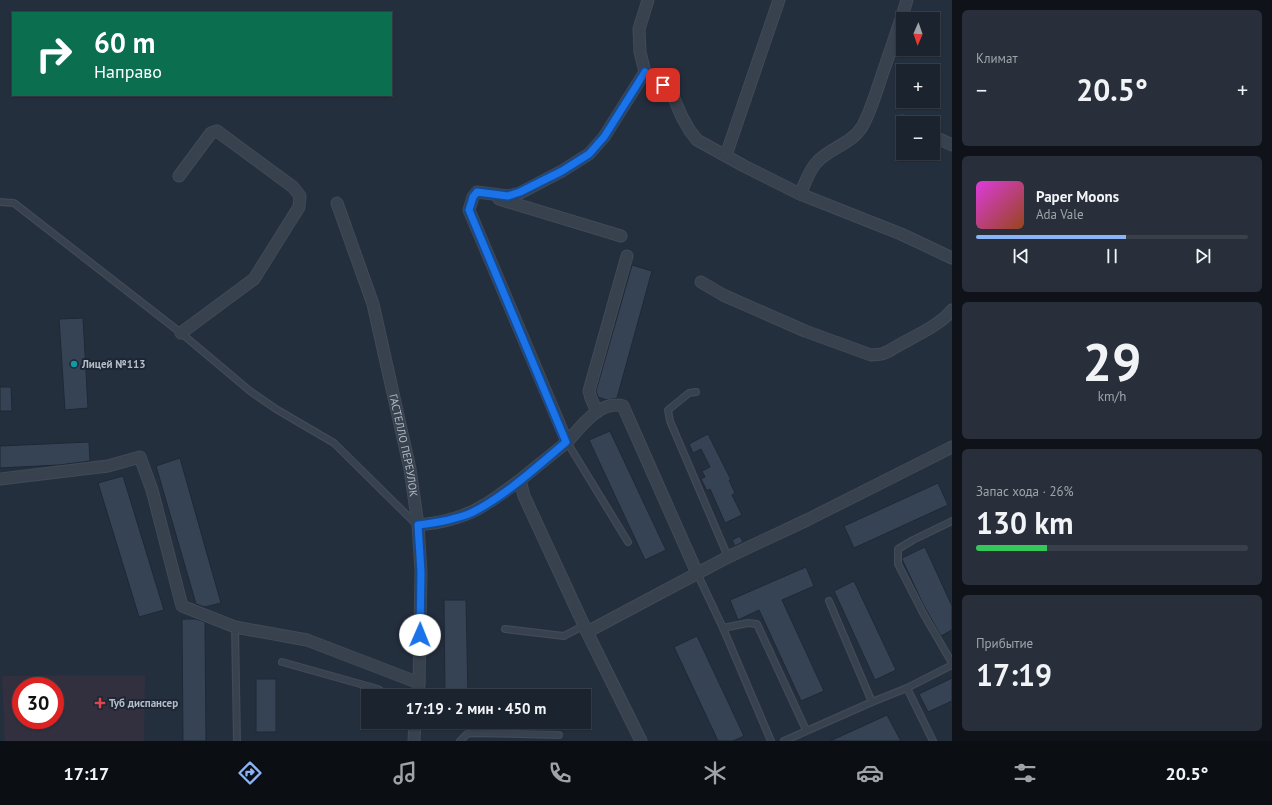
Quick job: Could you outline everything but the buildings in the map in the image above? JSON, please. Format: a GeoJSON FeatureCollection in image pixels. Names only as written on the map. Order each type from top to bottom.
{"type":"FeatureCollection","features":[{"type":"Feature","properties":{"kind":"street"},"geometry":{"type":"LineString","coordinates":[[648,0],[639,29],[640,52],[645,72],[663,85],[672,94],[690,131],[697,140],[744,166],[800,194],[901,234],[952,258]]}},
{"type":"Feature","properties":{"kind":"street"},"geometry":{"type":"LineString","coordinates":[[726,155],[779,0]]}},
{"type":"Feature","properties":{"kind":"street"},"geometry":{"type":"LineString","coordinates":[[800,194],[811,169],[816,162],[855,135],[863,126],[876,94],[907,0]]}},
{"type":"Feature","properties":{"kind":"street"},"geometry":{"type":"LineString","coordinates":[[477,192],[508,196],[520,192],[562,171],[589,154],[604,137],[645,72]]}},
{"type":"Feature","properties":{"kind":"street"},"geometry":{"type":"LineString","coordinates":[[179,176],[211,133],[216,132],[293,187],[300,196],[299,207],[254,279],[181,333]]}},
{"type":"Feature","properties":{"kind":"street"},"geometry":{"type":"LineString","coordinates":[[940,139],[952,145]]}},
{"type":"Feature","properties":{"kind":"street"},"geometry":{"type":"LineString","coordinates":[[477,192],[621,236]]}},
{"type":"Feature","properties":{"kind":"street"},"geometry":{"type":"LineString","coordinates":[[477,192],[473,197],[469,210],[566,442]]}},
{"type":"Feature","properties":{"kind":"street","name":"ГАСТЕЛЛО ПЕРЕУЛОК"},"geometry":{"type":"LineString","coordinates":[[337,204],[373,304],[403,431],[410,469],[418,525],[421,572],[419,689]]}},
{"type":"Feature","properties":{"kind":"street"},"geometry":{"type":"LineString","coordinates":[[598,412],[589,391],[627,256]]}},
{"type":"Feature","properties":{"kind":"street"},"geometry":{"type":"LineString","coordinates":[[701,282],[723,294],[805,331],[871,355],[882,354],[889,351],[949,315],[952,310]]}},
{"type":"Feature","properties":{"kind":"street"},"geometry":{"type":"LineString","coordinates":[[418,525],[437,523],[470,513],[486,504],[520,480],[566,442],[598,412],[605,407],[612,405],[623,406],[697,573]]}},
{"type":"Feature","properties":{"kind":"street"},"geometry":{"type":"LineString","coordinates":[[585,629],[952,447]]}},
{"type":"Feature","properties":{"kind":"street"},"geometry":{"type":"LineString","coordinates":[[0,479],[108,466],[140,457],[152,490],[182,606],[235,628],[307,640],[419,683]]}},
{"type":"Feature","properties":{"kind":"street"},"geometry":{"type":"LineString","coordinates":[[520,480],[524,496],[561,573],[585,629],[641,741]]}},
{"type":"Feature","properties":{"kind":"lane"},"geometry":{"type":"LineString","coordinates":[[0,202],[14,203],[181,333],[250,391],[276,409],[334,443],[418,525]]}},
{"type":"Feature","properties":{"kind":"lane"},"geometry":{"type":"LineString","coordinates":[[696,392],[689,393],[668,410],[670,421],[728,557]]}},
{"type":"Feature","properties":{"kind":"lane"},"geometry":{"type":"LineString","coordinates":[[566,442],[628,542]]}},
{"type":"Feature","properties":{"kind":"lane"},"geometry":{"type":"LineString","coordinates":[[784,741],[806,730],[907,688],[952,664],[898,564],[898,549],[952,521]]}},
{"type":"Feature","properties":{"kind":"lane"},"geometry":{"type":"LineString","coordinates":[[697,573],[724,628],[770,741]]}},
{"type":"Feature","properties":{"kind":"lane"},"geometry":{"type":"LineString","coordinates":[[829,601],[872,702]]}},
{"type":"Feature","properties":{"kind":"lane"},"geometry":{"type":"LineString","coordinates":[[724,628],[748,623],[757,624],[806,730]]}},
{"type":"Feature","properties":{"kind":"lane"},"geometry":{"type":"LineString","coordinates":[[235,628],[237,741]]}},
{"type":"Feature","properties":{"kind":"lane"},"geometry":{"type":"LineString","coordinates":[[506,629],[564,636],[585,629]]}},
{"type":"Feature","properties":{"kind":"lane"},"geometry":{"type":"LineString","coordinates":[[282,662],[378,689]]}},
{"type":"Feature","properties":{"kind":"lane"},"geometry":{"type":"LineString","coordinates":[[907,688],[933,741]]}},
{"type":"Feature","properties":{"kind":"lane"},"geometry":{"type":"LineString","coordinates":[[460,741],[467,734],[472,733],[559,734]]}},
{"type":"Feature","properties":{"kind":"shaded area","name":"Туб диспансер"},"geometry":{"type":"Polygon","coordinates":[[[145,675],[144,741],[5,741],[2,676],[145,675]]]}},
{"type":"Feature","properties":{"kind":"place","name":"Лицей №113"},"geometry":{"type":"Point","coordinates":[74,364]}},
{"type":"Feature","properties":{"kind":"place","name":"Туб диспансер"},"geometry":{"type":"Point","coordinates":[100,703]}},
{"type":"Feature","properties":{"kind":"route"},"geometry":{"type":"LineString","coordinates":[[420,635],[421,572],[418,525],[437,523],[470,513],[486,504],[520,480],[566,442],[469,210],[473,197],[477,192],[508,196],[520,192],[562,171],[589,154],[604,137],[645,72],[663,85]]}}]}
